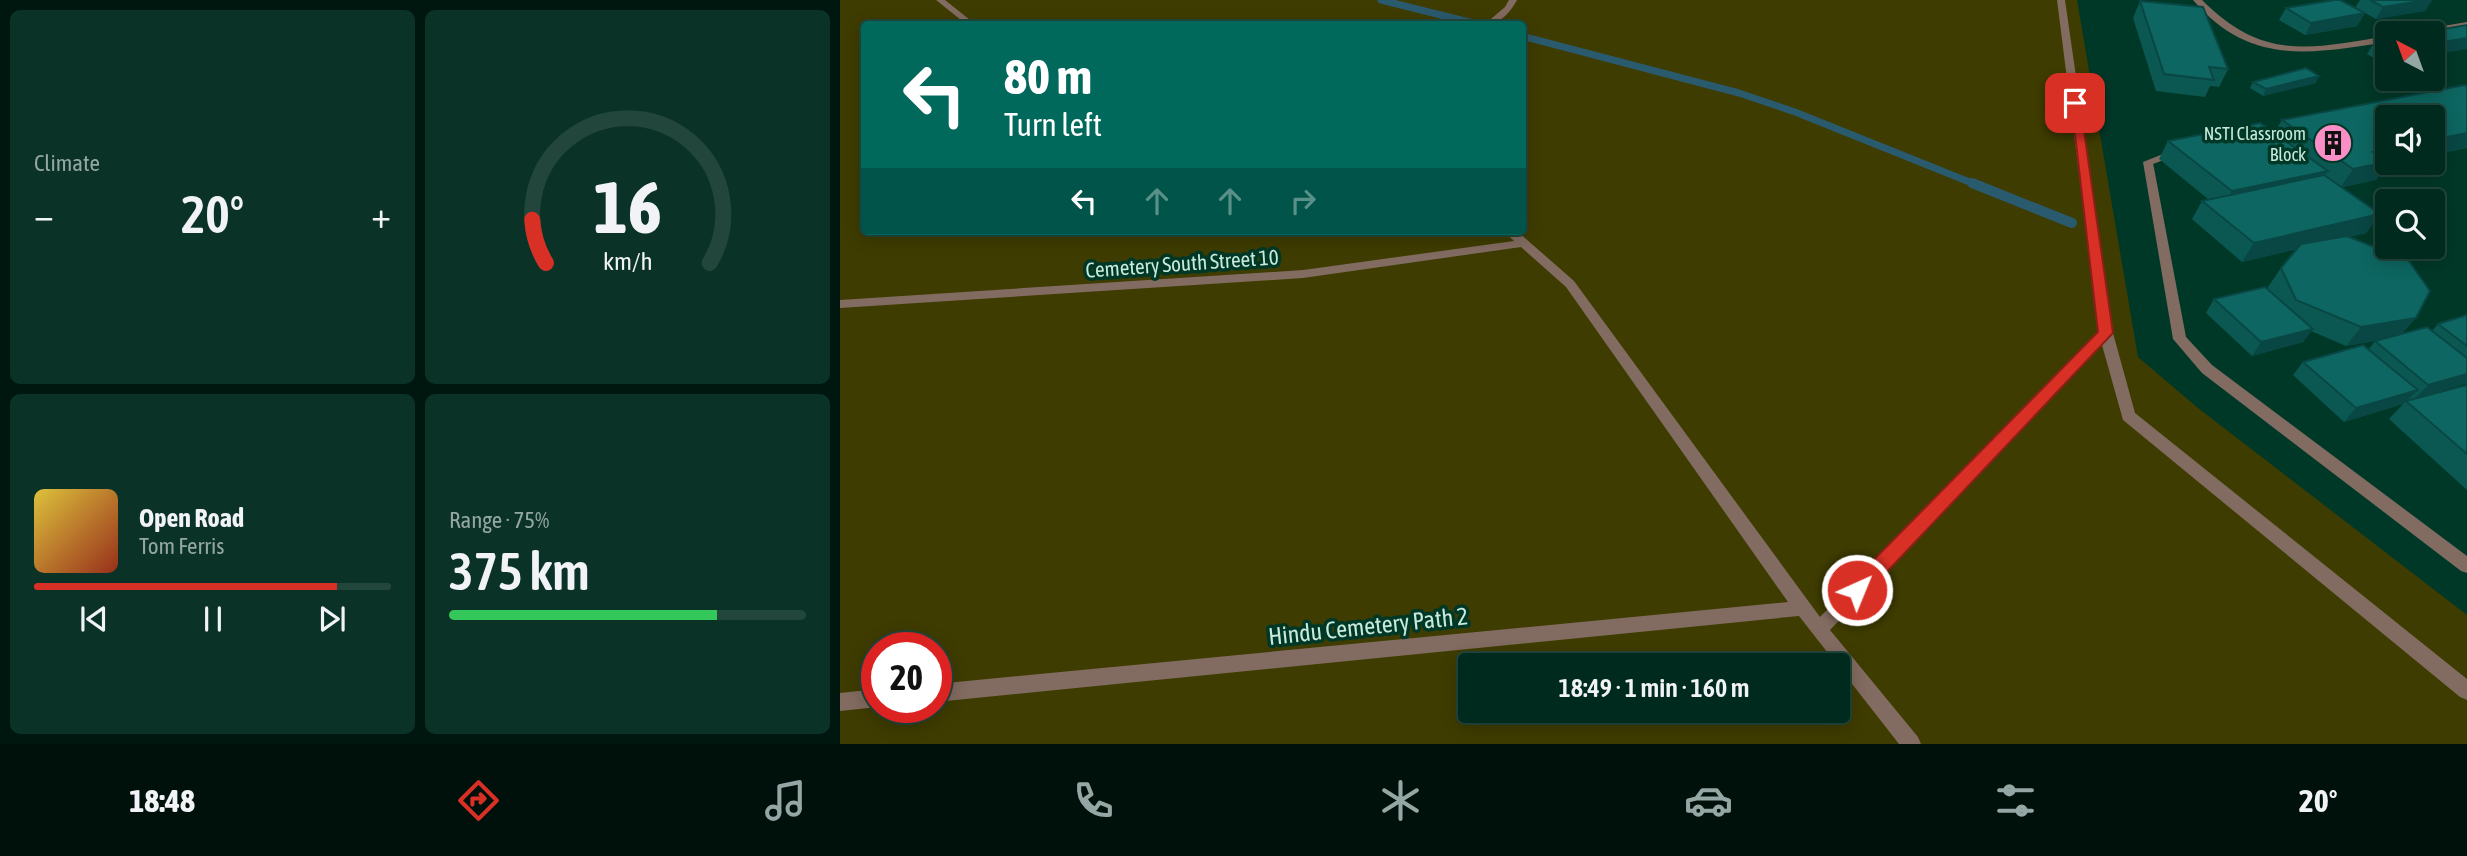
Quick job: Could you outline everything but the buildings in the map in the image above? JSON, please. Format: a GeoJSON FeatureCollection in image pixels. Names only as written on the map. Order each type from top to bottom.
{"type":"FeatureCollection","features":[{"type":"Feature","properties":{"kind":"lane"},"geometry":{"type":"LineString","coordinates":[[940,0],[967,21]]}},
{"type":"Feature","properties":{"kind":"lane"},"geometry":{"type":"LineString","coordinates":[[1493,21],[1508,9],[1513,0]]}},
{"type":"Feature","properties":{"kind":"lane"},"geometry":{"type":"LineString","coordinates":[[2061,0],[2106,333],[2128,416],[2467,691]]}},
{"type":"Feature","properties":{"kind":"lane"},"geometry":{"type":"LineString","coordinates":[[2197,0],[2229,29],[2283,49],[2329,48],[2375,41]]}},
{"type":"Feature","properties":{"kind":"lane"},"geometry":{"type":"LineString","coordinates":[[2445,29],[2467,25]]}},
{"type":"Feature","properties":{"kind":"lane"},"geometry":{"type":"LineString","coordinates":[[2189,149],[2162,155],[2148,162],[2180,339],[2207,369],[2467,566]]}},
{"type":"Feature","properties":{"kind":"lane"},"geometry":{"type":"LineString","coordinates":[[1515,235],[1570,284],[1819,629],[1911,744]]}},
{"type":"Feature","properties":{"kind":"lane","name":"Cemetery South Street 10"},"geometry":{"type":"LineString","coordinates":[[840,303],[1303,274],[1525,243]]}},
{"type":"Feature","properties":{"kind":"lane"},"geometry":{"type":"LineString","coordinates":[[1819,629],[2106,333]]}},
{"type":"Feature","properties":{"kind":"lane","name":"Hindu Cemetery Path 2"},"geometry":{"type":"LineString","coordinates":[[952,691],[1804,608]]}},
{"type":"Feature","properties":{"kind":"lane"},"geometry":{"type":"LineString","coordinates":[[840,702],[861,700]]}},
{"type":"Feature","properties":{"kind":"shaded area"},"geometry":{"type":"Polygon","coordinates":[[[840,0],[2077,0],[2138,357],[2198,408],[2467,615],[2467,744],[840,744],[840,0]]]}},
{"type":"Feature","properties":{"kind":"waterway"},"geometry":{"type":"LineString","coordinates":[[1381,0],[1465,21]]}},
{"type":"Feature","properties":{"kind":"waterway"},"geometry":{"type":"LineString","coordinates":[[1526,37],[1739,93],[1795,112],[1977,185]]}},
{"type":"Feature","properties":{"kind":"waterway"},"geometry":{"type":"LineString","coordinates":[[1972,183],[1977,185]]}},
{"type":"Feature","properties":{"kind":"waterway"},"geometry":{"type":"LineString","coordinates":[[1977,185],[2072,223]]}},
{"type":"Feature","properties":{"kind":"place","name":"NSTI Classroom Block"},"geometry":{"type":"Point","coordinates":[2333,143]}},
{"type":"Feature","properties":{"kind":"route"},"geometry":{"type":"LineString","coordinates":[[1857,590],[2106,333],[2075,103]]}}]}
